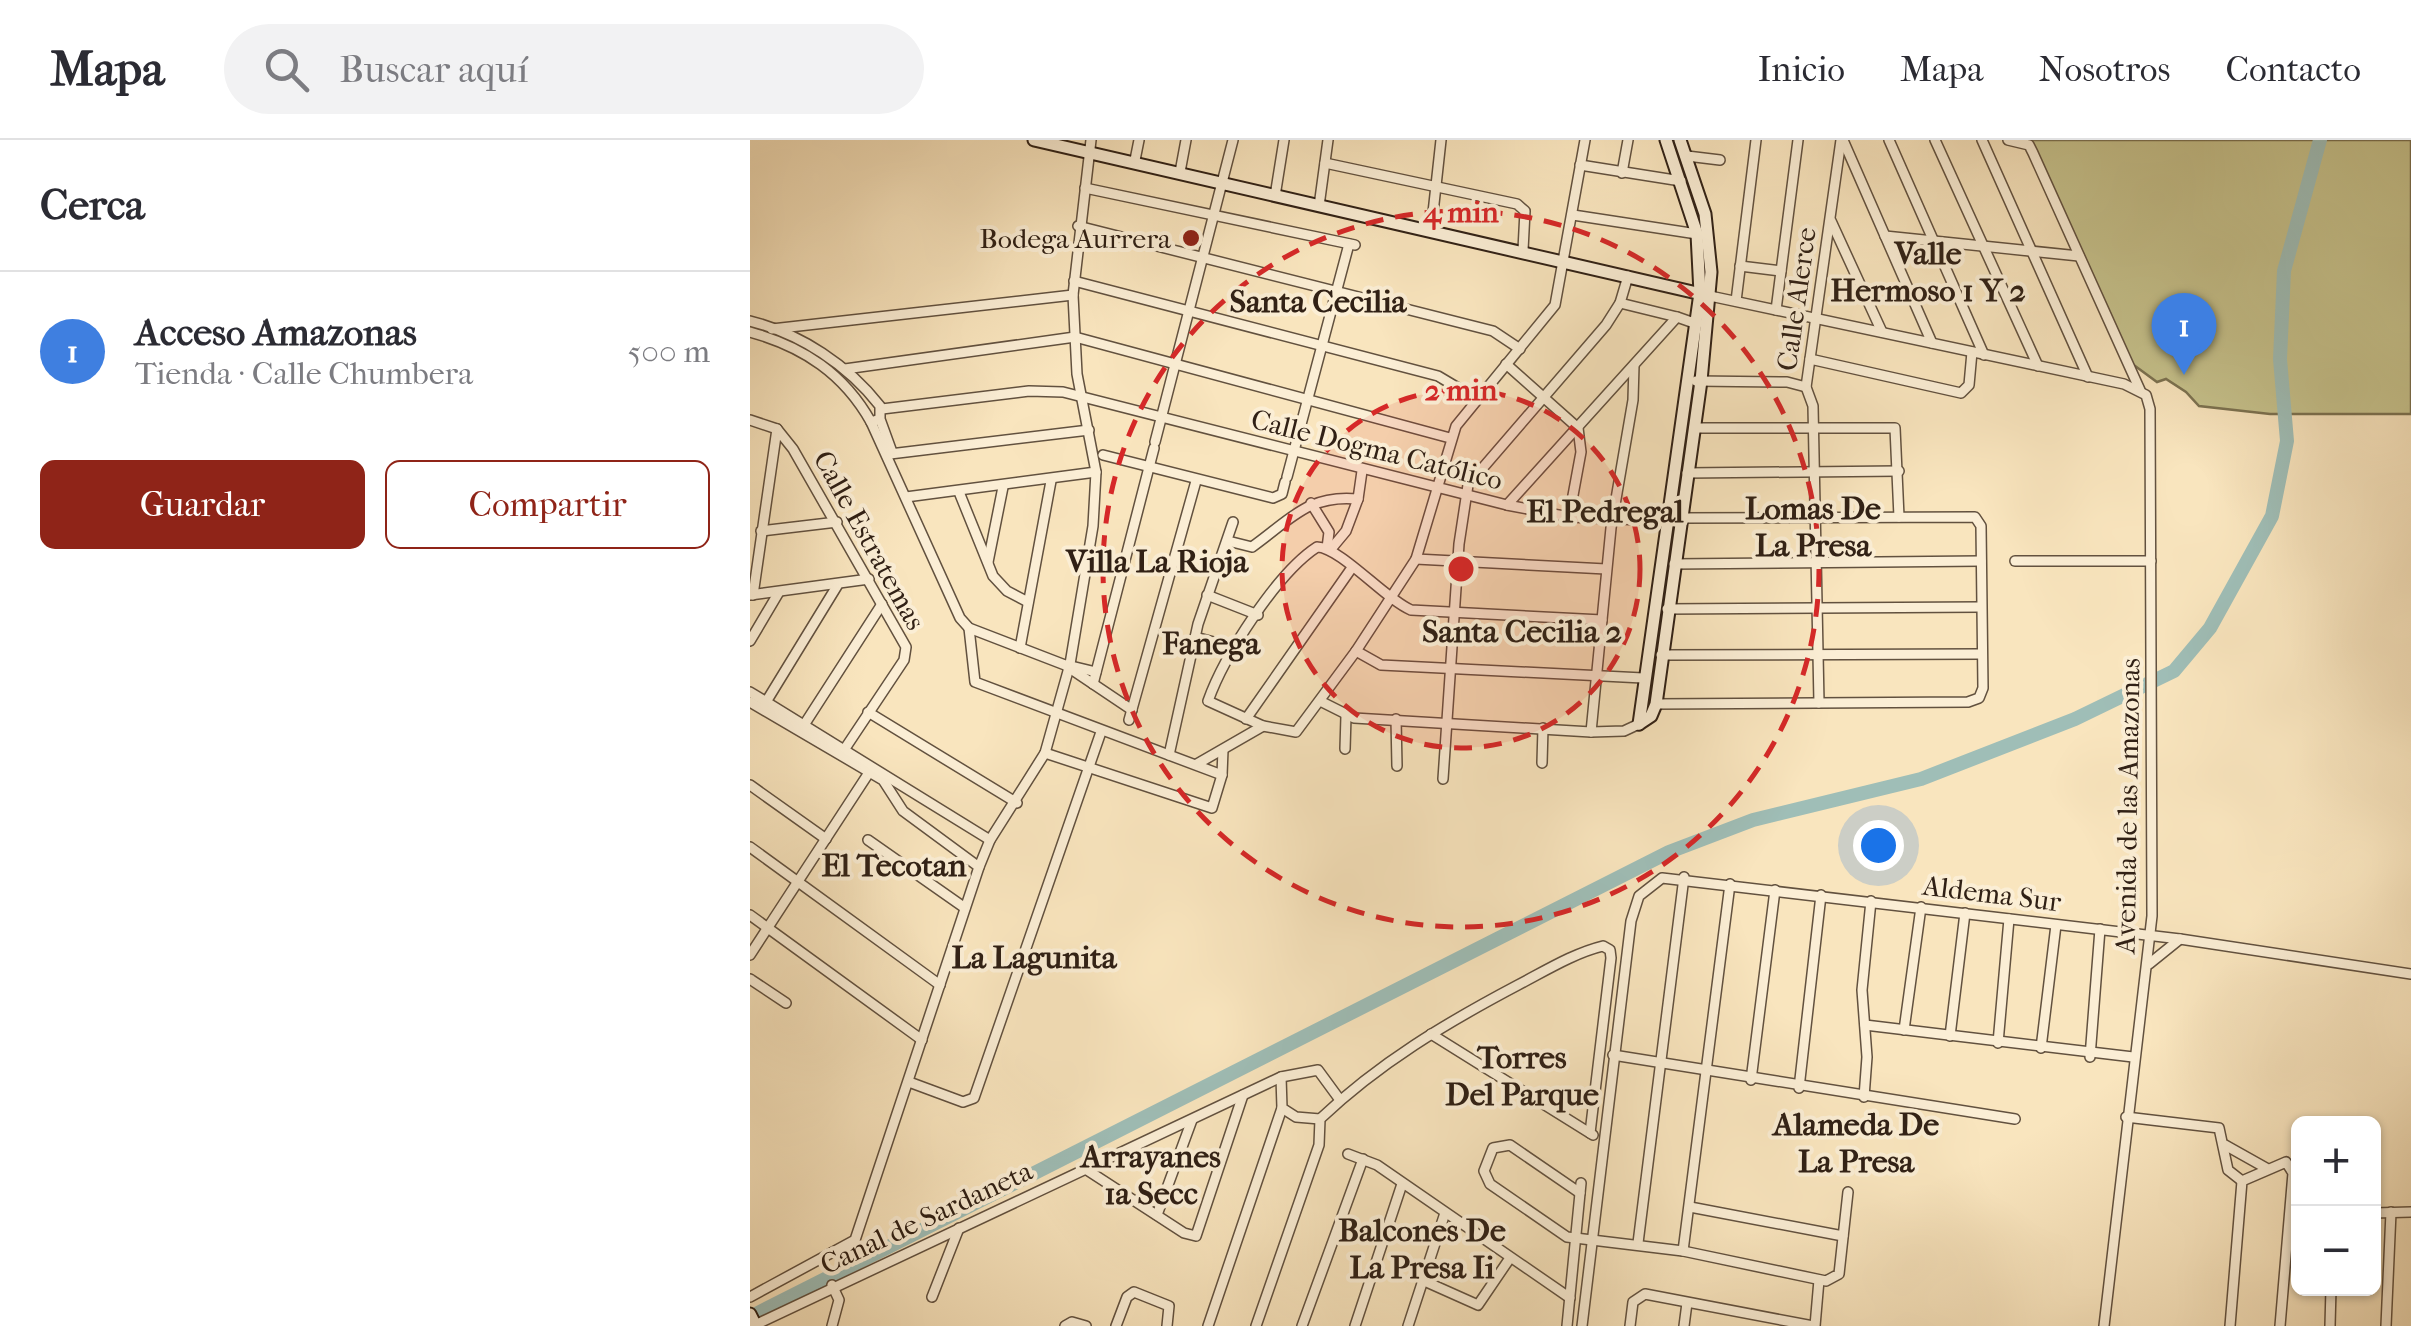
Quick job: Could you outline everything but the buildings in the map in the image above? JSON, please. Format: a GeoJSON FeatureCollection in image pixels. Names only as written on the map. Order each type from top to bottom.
{"type":"FeatureCollection","features":[{"type":"Feature","properties":{"kind":"street"},"geometry":{"type":"LineString","coordinates":[[1034,140],[1090,145],[1275,196],[2140,390]]}},
{"type":"Feature","properties":{"kind":"street"},"geometry":{"type":"LineString","coordinates":[[1135,160],[1139,140]]}},
{"type":"Feature","properties":{"kind":"street"},"geometry":{"type":"LineString","coordinates":[[1180,172],[1186,140]]}},
{"type":"Feature","properties":{"kind":"street"},"geometry":{"type":"LineString","coordinates":[[1093,684],[1233,140]]}},
{"type":"Feature","properties":{"kind":"street"},"geometry":{"type":"LineString","coordinates":[[1275,196],[1284,140]]}},
{"type":"Feature","properties":{"kind":"street"},"geometry":{"type":"LineString","coordinates":[[1319,206],[1328,140]]}},
{"type":"Feature","properties":{"kind":"street"},"geometry":{"type":"LineString","coordinates":[[1431,231],[1441,140]]}},
{"type":"Feature","properties":{"kind":"street"},"geometry":{"type":"LineString","coordinates":[[1585,140],[1555,305],[1475,398],[1450,438],[1416,559],[1392,597],[1300,729],[1286,733],[1210,704],[1210,696],[1258,614],[1295,565],[1317,547],[1329,548],[1352,570],[1392,597],[1411,610],[1602,620]]}},
{"type":"Feature","properties":{"kind":"street"},"geometry":{"type":"LineString","coordinates":[[1622,173],[1628,140]]}},
{"type":"Feature","properties":{"kind":"street"},"geometry":{"type":"LineString","coordinates":[[1320,701],[1346,716],[1591,732],[1624,731],[1651,716],[1656,704],[1694,428],[1697,324],[1705,294],[1696,234],[1666,140]]}},
{"type":"Feature","properties":{"kind":"street"},"geometry":{"type":"LineString","coordinates":[[1639,724],[1666,521],[1694,381],[1705,294],[1706,224],[1680,140]]}},
{"type":"Feature","properties":{"kind":"street"},"geometry":{"type":"LineString","coordinates":[[1736,301],[1756,140]]}},
{"type":"Feature","properties":{"kind":"street"},"geometry":{"type":"LineString","coordinates":[[1776,310],[1798,140]]}},
{"type":"Feature","properties":{"kind":"street"},"geometry":{"type":"LineString","coordinates":[[1842,140],[1932,343]]}},
{"type":"Feature","properties":{"kind":"street","name":"Calle Alerce"},"geometry":{"type":"LineString","coordinates":[[1819,703],[1812,398],[1806,387],[1842,140]]}},
{"type":"Feature","properties":{"kind":"street"},"geometry":{"type":"LineString","coordinates":[[1889,140],[1984,355]]}},
{"type":"Feature","properties":{"kind":"street"},"geometry":{"type":"LineString","coordinates":[[1936,140],[2038,366]]}},
{"type":"Feature","properties":{"kind":"street"},"geometry":{"type":"LineString","coordinates":[[1982,140],[2088,377]]}},
{"type":"Feature","properties":{"kind":"street"},"geometry":{"type":"LineString","coordinates":[[2008,140],[2029,144],[2140,390]]}},
{"type":"Feature","properties":{"kind":"street"},"geometry":{"type":"LineString","coordinates":[[750,1297],[855,1240],[979,867],[990,840],[1045,753],[1068,666],[1096,506],[1096,472],[1080,395],[1073,295],[1090,145]]}},
{"type":"Feature","properties":{"kind":"street"},"geometry":{"type":"LineString","coordinates":[[1687,156],[1720,160]]}},
{"type":"Feature","properties":{"kind":"street"},"geometry":{"type":"LineString","coordinates":[[1325,163],[1522,206],[1523,250]]}},
{"type":"Feature","properties":{"kind":"street"},"geometry":{"type":"LineString","coordinates":[[1580,165],[1682,181]]}},
{"type":"Feature","properties":{"kind":"street"},"geometry":{"type":"LineString","coordinates":[[1085,188],[1352,244],[1336,290],[1282,494],[1274,498],[1103,455]]}},
{"type":"Feature","properties":{"kind":"street"},"geometry":{"type":"LineString","coordinates":[[1573,216],[1696,234]]}},
{"type":"Feature","properties":{"kind":"street"},"geometry":{"type":"LineString","coordinates":[[1830,218],[1882,332]]}},
{"type":"Feature","properties":{"kind":"street"},"geometry":{"type":"LineString","coordinates":[[1078,226],[1493,331],[1520,349]]}},
{"type":"Feature","properties":{"kind":"street"},"geometry":{"type":"LineString","coordinates":[[1885,236],[2079,256]]}},
{"type":"Feature","properties":{"kind":"street"},"geometry":{"type":"LineString","coordinates":[[1740,266],[1781,271]]}},
{"type":"Feature","properties":{"kind":"street"},"geometry":{"type":"LineString","coordinates":[[1443,779],[1464,494],[1476,470],[1606,325],[1620,303],[1628,276]]}},
{"type":"Feature","properties":{"kind":"street"},"geometry":{"type":"LineString","coordinates":[[1074,281],[1451,380],[1475,398]]}},
{"type":"Feature","properties":{"kind":"street"},"geometry":{"type":"LineString","coordinates":[[772,329],[1073,295]]}},
{"type":"Feature","properties":{"kind":"street"},"geometry":{"type":"LineString","coordinates":[[1620,303],[1697,324]]}},
{"type":"Feature","properties":{"kind":"street"},"geometry":{"type":"LineString","coordinates":[[1508,505],[1677,318]]}},
{"type":"Feature","properties":{"kind":"street"},"geometry":{"type":"LineString","coordinates":[[750,321],[846,369],[878,417],[906,497],[948,596],[969,628],[975,682],[1222,775]]}},
{"type":"Feature","properties":{"kind":"street"},"geometry":{"type":"LineString","coordinates":[[750,332],[828,368],[878,417]]}},
{"type":"Feature","properties":{"kind":"street"},"geometry":{"type":"LineString","coordinates":[[846,369],[1075,337],[1450,438]]}},
{"type":"Feature","properties":{"kind":"street"},"geometry":{"type":"LineString","coordinates":[[1810,359],[1961,392],[1968,385],[1972,352]]}},
{"type":"Feature","properties":{"kind":"street"},"geometry":{"type":"LineString","coordinates":[[1506,364],[1578,428],[1580,452],[1569,516]]}},
{"type":"Feature","properties":{"kind":"street"},"geometry":{"type":"LineString","coordinates":[[1591,732],[1606,569],[1633,400],[1634,365]]}},
{"type":"Feature","properties":{"kind":"street"},"geometry":{"type":"LineString","coordinates":[[1694,381],[1787,382],[1806,387]]}},
{"type":"Feature","properties":{"kind":"street","name":"Avenida de las Amazonas"},"geometry":{"type":"LineString","coordinates":[[2104,1326],[2126,1117],[2151,936],[2149,404],[2140,390]]}},
{"type":"Feature","properties":{"kind":"street","name":"Calle Dogma Católico"},"geometry":{"type":"LineString","coordinates":[[878,417],[1029,391],[1080,395],[1362,471],[1508,505],[1569,516],[1666,521]]}},
{"type":"Feature","properties":{"kind":"street"},"geometry":{"type":"LineString","coordinates":[[750,420],[777,429],[751,595],[868,579]]}},
{"type":"Feature","properties":{"kind":"street"},"geometry":{"type":"LineString","coordinates":[[1694,428],[1883,425],[1898,432],[1899,517]]}},
{"type":"Feature","properties":{"kind":"street","name":"Calle Estratemas"},"geometry":{"type":"LineString","coordinates":[[777,429],[837,522],[904,640],[906,654],[844,750]]}},
{"type":"Feature","properties":{"kind":"street"},"geometry":{"type":"LineString","coordinates":[[890,454],[1088,430]]}},
{"type":"Feature","properties":{"kind":"street"},"geometry":{"type":"LineString","coordinates":[[1329,548],[1346,531],[1358,499],[1362,471]]}},
{"type":"Feature","properties":{"kind":"street"},"geometry":{"type":"LineString","coordinates":[[1687,473],[1898,471]]}},
{"type":"Feature","properties":{"kind":"street"},"geometry":{"type":"LineString","coordinates":[[906,497],[1096,472]]}},
{"type":"Feature","properties":{"kind":"street"},"geometry":{"type":"LineString","coordinates":[[1020,648],[1051,480]]}},
{"type":"Feature","properties":{"kind":"street"},"geometry":{"type":"LineString","coordinates":[[1068,666],[1131,715],[1196,480]]}},
{"type":"Feature","properties":{"kind":"street"},"geometry":{"type":"LineString","coordinates":[[988,562],[1003,487]]}},
{"type":"Feature","properties":{"kind":"street"},"geometry":{"type":"LineString","coordinates":[[959,492],[999,585],[1028,602]]}},
{"type":"Feature","properties":{"kind":"street"},"geometry":{"type":"LineString","coordinates":[[1228,541],[1252,547],[1311,503],[1323,498],[1358,499]]}},
{"type":"Feature","properties":{"kind":"street"},"geometry":{"type":"LineString","coordinates":[[1311,503],[1328,532],[1329,548]]}},
{"type":"Feature","properties":{"kind":"street"},"geometry":{"type":"LineString","coordinates":[[1656,704],[1968,702],[1982,693],[1980,521],[1966,516],[1680,518]]}},
{"type":"Feature","properties":{"kind":"street"},"geometry":{"type":"LineString","coordinates":[[761,531],[837,522]]}},
{"type":"Feature","properties":{"kind":"street"},"geometry":{"type":"LineString","coordinates":[[1169,755],[1195,638],[1233,522]]}},
{"type":"Feature","properties":{"kind":"street"},"geometry":{"type":"LineString","coordinates":[[1416,559],[1606,569]]}},
{"type":"Feature","properties":{"kind":"street"},"geometry":{"type":"LineString","coordinates":[[1673,564],[1981,561]]}},
{"type":"Feature","properties":{"kind":"street"},"geometry":{"type":"LineString","coordinates":[[2014,562],[2151,561]]}},
{"type":"Feature","properties":{"kind":"street"},"geometry":{"type":"LineString","coordinates":[[1246,719],[1352,570]]}},
{"type":"Feature","properties":{"kind":"street"},"geometry":{"type":"LineString","coordinates":[[766,702],[837,586]]}},
{"type":"Feature","properties":{"kind":"street"},"geometry":{"type":"LineString","coordinates":[[750,641],[779,592]]}},
{"type":"Feature","properties":{"kind":"street"},"geometry":{"type":"LineString","coordinates":[[1207,595],[1258,614]]}},
{"type":"Feature","properties":{"kind":"street"},"geometry":{"type":"LineString","coordinates":[[804,725],[882,604]]}},
{"type":"Feature","properties":{"kind":"street"},"geometry":{"type":"LineString","coordinates":[[1667,609],[1981,606]]}},
{"type":"Feature","properties":{"kind":"street"},"geometry":{"type":"LineString","coordinates":[[969,628],[1068,666],[1096,672]]}},
{"type":"Feature","properties":{"kind":"street"},"geometry":{"type":"LineString","coordinates":[[1195,638],[1236,648]]}},
{"type":"Feature","properties":{"kind":"street"},"geometry":{"type":"LineString","coordinates":[[1356,651],[1381,664],[1643,678]]}},
{"type":"Feature","properties":{"kind":"street"},"geometry":{"type":"LineString","coordinates":[[1661,655],[1982,654]]}},
{"type":"Feature","properties":{"kind":"street"},"geometry":{"type":"LineString","coordinates":[[750,692],[871,769],[903,810],[979,867]]}},
{"type":"Feature","properties":{"kind":"street"},"geometry":{"type":"LineString","coordinates":[[750,703],[990,840]]}},
{"type":"Feature","properties":{"kind":"street"},"geometry":{"type":"LineString","coordinates":[[868,712],[1017,802]]}},
{"type":"Feature","properties":{"kind":"street"},"geometry":{"type":"LineString","coordinates":[[1345,748],[1346,716]]}},
{"type":"Feature","properties":{"kind":"street"},"geometry":{"type":"LineString","coordinates":[[1396,719],[1397,766]]}},
{"type":"Feature","properties":{"kind":"street"},"geometry":{"type":"LineString","coordinates":[[1197,764],[1264,726]]}},
{"type":"Feature","properties":{"kind":"street"},"geometry":{"type":"LineString","coordinates":[[1542,764],[1543,728]]}},
{"type":"Feature","properties":{"kind":"street"},"geometry":{"type":"LineString","coordinates":[[909,1082],[963,1102],[974,1098],[1101,732]]}},
{"type":"Feature","properties":{"kind":"street"},"geometry":{"type":"LineString","coordinates":[[1045,753],[1090,764],[1212,808],[1222,775],[1222,750]]}},
{"type":"Feature","properties":{"kind":"street"},"geometry":{"type":"LineString","coordinates":[[750,955],[871,769]]}},
{"type":"Feature","properties":{"kind":"street"},"geometry":{"type":"LineString","coordinates":[[750,785],[826,839]]}},
{"type":"Feature","properties":{"kind":"street"},"geometry":{"type":"LineString","coordinates":[[868,840],[965,908]]}},
{"type":"Feature","properties":{"kind":"street"},"geometry":{"type":"LineString","coordinates":[[750,848],[940,986]]}},
{"type":"Feature","properties":{"kind":"street","name":"Aldema Sur"},"geometry":{"type":"LineString","coordinates":[[1614,1056],[1632,921],[1639,896],[1662,878],[2180,939],[2411,974]]}},
{"type":"Feature","properties":{"kind":"street"},"geometry":{"type":"LineString","coordinates":[[1638,1244],[1684,878]]}},
{"type":"Feature","properties":{"kind":"street"},"geometry":{"type":"LineString","coordinates":[[1682,1250],[1730,884]]}},
{"type":"Feature","properties":{"kind":"street"},"geometry":{"type":"LineString","coordinates":[[1751,1080],[1775,890]]}},
{"type":"Feature","properties":{"kind":"street"},"geometry":{"type":"LineString","coordinates":[[1799,1088],[1821,894]]}},
{"type":"Feature","properties":{"kind":"street"},"geometry":{"type":"LineString","coordinates":[[1864,1098],[1862,990],[1871,901]]}},
{"type":"Feature","properties":{"kind":"street"},"geometry":{"type":"LineString","coordinates":[[1904,1030],[1921,906]]}},
{"type":"Feature","properties":{"kind":"street"},"geometry":{"type":"LineString","coordinates":[[1950,1036],[1965,912]]}},
{"type":"Feature","properties":{"kind":"street"},"geometry":{"type":"LineString","coordinates":[[750,916],[922,1040]]}},
{"type":"Feature","properties":{"kind":"street"},"geometry":{"type":"LineString","coordinates":[[1998,1043],[2009,919]]}},
{"type":"Feature","properties":{"kind":"street"},"geometry":{"type":"LineString","coordinates":[[2041,1048],[2056,924]]}},
{"type":"Feature","properties":{"kind":"street"},"geometry":{"type":"LineString","coordinates":[[2088,1054],[2100,929]]}},
{"type":"Feature","properties":{"kind":"street"},"geometry":{"type":"LineString","coordinates":[[2147,966],[2180,939]]}},
{"type":"Feature","properties":{"kind":"street"},"geometry":{"type":"LineString","coordinates":[[1256,1326],[1320,1145],[1320,1119],[1364,1078],[1431,1034],[1603,946],[1611,953],[1590,1133]]}},
{"type":"Feature","properties":{"kind":"street"},"geometry":{"type":"LineString","coordinates":[[750,979],[786,1003]]}},
{"type":"Feature","properties":{"kind":"street"},"geometry":{"type":"LineString","coordinates":[[1865,1025],[2133,1060]]}},
{"type":"Feature","properties":{"kind":"street"},"geometry":{"type":"LineString","coordinates":[[1431,1034],[1604,1141]]}},
{"type":"Feature","properties":{"kind":"street"},"geometry":{"type":"LineString","coordinates":[[1601,1050],[1614,1056],[1751,1080],[2015,1119]]}},
{"type":"Feature","properties":{"kind":"street"},"geometry":{"type":"LineString","coordinates":[[1582,1326],[1614,1056]]}},
{"type":"Feature","properties":{"kind":"street","name":"Canal de Sardaneta"},"geometry":{"type":"LineString","coordinates":[[754,1322],[1280,1076],[1311,1069],[1322,1073],[1340,1100]]}},
{"type":"Feature","properties":{"kind":"street"},"geometry":{"type":"LineString","coordinates":[[1208,1326],[1282,1108],[1280,1076]]}},
{"type":"Feature","properties":{"kind":"street"},"geometry":{"type":"LineString","coordinates":[[1086,1170],[1184,1234],[1198,1234],[1243,1094]]}},
{"type":"Feature","properties":{"kind":"street"},"geometry":{"type":"LineString","coordinates":[[1282,1108],[1296,1117],[1320,1119]]}},
{"type":"Feature","properties":{"kind":"street"},"geometry":{"type":"LineString","coordinates":[[2126,1117],[2219,1128],[2228,1170],[2242,1181]]}},
{"type":"Feature","properties":{"kind":"street"},"geometry":{"type":"LineString","coordinates":[[1157,1215],[1192,1120]]}},
{"type":"Feature","properties":{"kind":"street"},"geometry":{"type":"LineString","coordinates":[[1568,1326],[1575,1239],[1581,1188],[1510,1145],[1494,1148],[1484,1171],[1490,1184],[1575,1239],[1682,1250],[1819,1280],[1836,1278],[1848,1192]]}},
{"type":"Feature","properties":{"kind":"street"},"geometry":{"type":"LineString","coordinates":[[2225,1145],[2266,1168]]}},
{"type":"Feature","properties":{"kind":"street"},"geometry":{"type":"LineString","coordinates":[[1348,1154],[1363,1158],[1570,1298]]}},
{"type":"Feature","properties":{"kind":"street"},"geometry":{"type":"LineString","coordinates":[[1302,1326],[1363,1158]]}},
{"type":"Feature","properties":{"kind":"street"},"geometry":{"type":"LineString","coordinates":[[2242,1181],[2266,1168],[2289,1164],[2293,1206]]}},
{"type":"Feature","properties":{"kind":"street"},"geometry":{"type":"LineString","coordinates":[[2230,1326],[2242,1181]]}},
{"type":"Feature","properties":{"kind":"street"},"geometry":{"type":"LineString","coordinates":[[1355,1326],[1402,1184]]}},
{"type":"Feature","properties":{"kind":"street"},"geometry":{"type":"LineString","coordinates":[[1690,1206],[1843,1236]]}},
{"type":"Feature","properties":{"kind":"street"},"geometry":{"type":"LineString","coordinates":[[2381,1212],[2411,1212]]}},
{"type":"Feature","properties":{"kind":"street"},"geometry":{"type":"LineString","coordinates":[[2386,1326],[2391,1212]]}},
{"type":"Feature","properties":{"kind":"street"},"geometry":{"type":"LineString","coordinates":[[1408,1326],[1445,1213]]}},
{"type":"Feature","properties":{"kind":"street"},"geometry":{"type":"LineString","coordinates":[[932,1297],[959,1228]]}},
{"type":"Feature","properties":{"kind":"street"},"geometry":{"type":"LineString","coordinates":[[2280,1326],[2291,1231]]}},
{"type":"Feature","properties":{"kind":"street"},"geometry":{"type":"LineString","coordinates":[[1422,1280],[1478,1305],[1510,1258]]}},
{"type":"Feature","properties":{"kind":"street"},"geometry":{"type":"LineString","coordinates":[[1630,1326],[1634,1302],[1640,1296],[1814,1326],[1819,1280]]}},
{"type":"Feature","properties":{"kind":"street"},"geometry":{"type":"LineString","coordinates":[[832,1285],[839,1300],[832,1326]]}},
{"type":"Feature","properties":{"kind":"street"},"geometry":{"type":"LineString","coordinates":[[1116,1326],[1127,1297],[1134,1292],[1168,1306],[1167,1326]]}},
{"type":"Feature","properties":{"kind":"street"},"geometry":{"type":"LineString","coordinates":[[2330,1326],[2331,1296]]}},
{"type":"Feature","properties":{"kind":"street"},"geometry":{"type":"LineString","coordinates":[[1684,1326],[1687,1303]]}},
{"type":"Feature","properties":{"kind":"street"},"geometry":{"type":"LineString","coordinates":[[1064,1326],[1072,1322],[1086,1326]]}},
{"type":"Feature","properties":{"kind":"shaded area"},"geometry":{"type":"Polygon","coordinates":[[[2030,140],[2411,140],[2411,414],[2270,414],[2199,406],[2166,379],[2157,382],[2131,363],[2030,140]]]}},
{"type":"Feature","properties":{"kind":"waterway"},"geometry":{"type":"LineString","coordinates":[[750,1317],[1669,852],[1753,820],[1921,779],[2075,719],[2174,671],[2210,628],[2272,516],[2287,441],[2280,359],[2284,271],[2320,140]]}},
{"type":"Feature","properties":{"kind":"place","name":"Bodega Aurrera"},"geometry":{"type":"Point","coordinates":[1191,238]}},
{"type":"Feature","properties":{"kind":"place","name":"Acceso Amazonas"},"geometry":{"type":"Point","coordinates":[2184,375]}},
{"type":"Feature","properties":{"kind":"district","name":"Valle Hermoso 1 Y 2"},"geometry":{"type":"Point","coordinates":[1928,272]}},
{"type":"Feature","properties":{"kind":"district","name":"Santa Cecilia"},"geometry":{"type":"Point","coordinates":[1318,301]}},
{"type":"Feature","properties":{"kind":"district","name":"El Pedregal"},"geometry":{"type":"Point","coordinates":[1605,511]}},
{"type":"Feature","properties":{"kind":"district","name":"Lomas De La Presa"},"geometry":{"type":"Point","coordinates":[1813,526]}},
{"type":"Feature","properties":{"kind":"district","name":"Villa La Rioja"},"geometry":{"type":"Point","coordinates":[1157,561]}},
{"type":"Feature","properties":{"kind":"district","name":"Santa Cecilia 2"},"geometry":{"type":"Point","coordinates":[1522,631]}},
{"type":"Feature","properties":{"kind":"district","name":"Fanega"},"geometry":{"type":"Point","coordinates":[1211,643]}},
{"type":"Feature","properties":{"kind":"district","name":"El Tecotan"},"geometry":{"type":"Point","coordinates":[894,865]}},
{"type":"Feature","properties":{"kind":"district","name":"La Lagunita"},"geometry":{"type":"Point","coordinates":[1034,957]}},
{"type":"Feature","properties":{"kind":"district","name":"Torres Del Parque"},"geometry":{"type":"Point","coordinates":[1522,1076]}},
{"type":"Feature","properties":{"kind":"district","name":"Alameda De La Presa"},"geometry":{"type":"Point","coordinates":[1856,1142]}},
{"type":"Feature","properties":{"kind":"district","name":"Arrayanes 1a Secc"},"geometry":{"type":"Point","coordinates":[1151,1174]}},
{"type":"Feature","properties":{"kind":"district","name":"Balcones De La Presa Ii"},"geometry":{"type":"Point","coordinates":[1422,1248]}}]}
